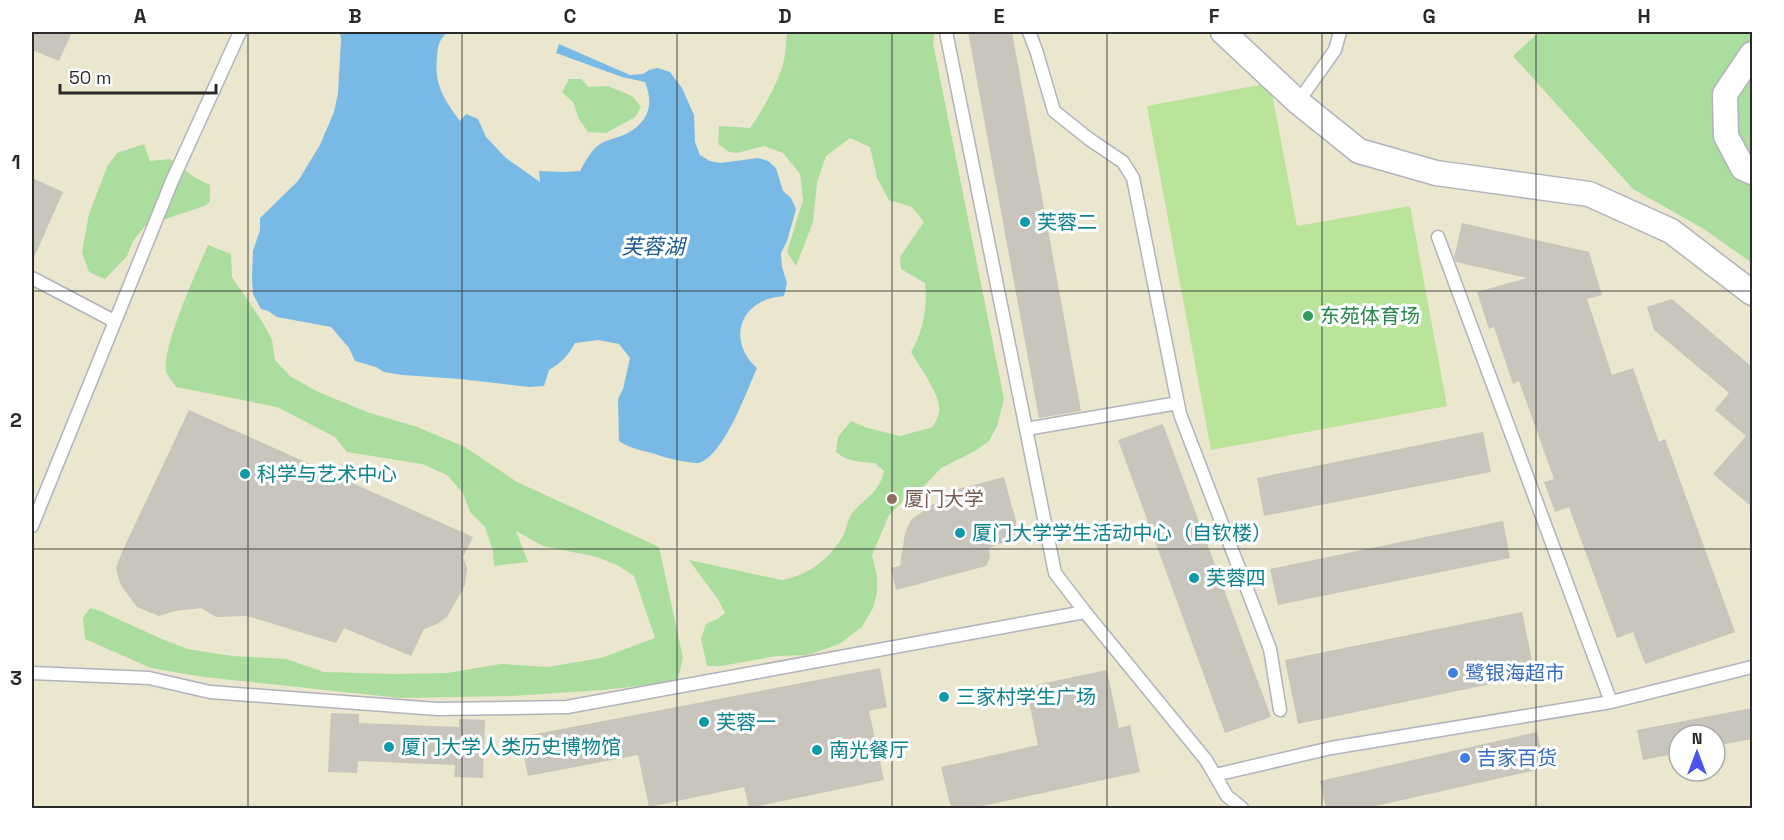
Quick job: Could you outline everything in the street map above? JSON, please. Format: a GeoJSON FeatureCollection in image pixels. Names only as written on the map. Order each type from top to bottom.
{"type":"FeatureCollection","features":[{"type":"Feature","properties":{"kind":"street"},"geometry":{"type":"LineString","coordinates":[[1223,32],[1298,102],[1359,151],[1437,173],[1589,194],[1671,231],[1752,293]]}},
{"type":"Feature","properties":{"kind":"street"},"geometry":{"type":"LineString","coordinates":[[1752,54],[1725,94],[1726,135],[1743,168],[1752,172]]}},
{"type":"Feature","properties":{"kind":"lane"},"geometry":{"type":"LineString","coordinates":[[32,526],[172,181],[240,32]]}},
{"type":"Feature","properties":{"kind":"lane"},"geometry":{"type":"LineString","coordinates":[[946,32],[1055,573],[1206,760],[1227,796],[1242,808]]}},
{"type":"Feature","properties":{"kind":"lane"},"geometry":{"type":"LineString","coordinates":[[1029,32],[1054,111],[1123,162],[1133,178],[1180,414],[1270,649],[1280,711]]}},
{"type":"Feature","properties":{"kind":"lane"},"geometry":{"type":"LineString","coordinates":[[1298,102],[1335,50],[1340,32]]}},
{"type":"Feature","properties":{"kind":"lane"},"geometry":{"type":"LineString","coordinates":[[1438,237],[1611,702]]}},
{"type":"Feature","properties":{"kind":"lane"},"geometry":{"type":"LineString","coordinates":[[32,278],[114,321]]}},
{"type":"Feature","properties":{"kind":"lane"},"geometry":{"type":"LineString","coordinates":[[1026,429],[1178,403]]}},
{"type":"Feature","properties":{"kind":"lane"},"geometry":{"type":"LineString","coordinates":[[32,673],[149,678],[210,692],[425,708],[567,707],[1085,612]]}},
{"type":"Feature","properties":{"kind":"lane"},"geometry":{"type":"LineString","coordinates":[[1215,775],[1331,748],[1611,702],[1752,667]]}},
{"type":"Feature","properties":{"kind":"shaded area","name":"厦门大学"},"geometry":{"type":"Polygon","coordinates":[[[32,32],[1539,32],[1513,56],[1633,189],[1704,229],[1752,263],[1752,808],[32,808],[32,32]]]}},
{"type":"Feature","properties":{"kind":"green space"},"geometry":{"type":"Polygon","coordinates":[[[787,32],[935,32],[933,43],[1004,399],[997,426],[989,441],[975,451],[941,468],[925,485],[907,497],[889,515],[872,555],[877,576],[877,593],[873,608],[862,627],[839,644],[808,655],[776,656],[721,666],[707,666],[701,639],[706,624],[725,613],[689,560],[782,580],[808,571],[830,554],[844,535],[851,515],[876,489],[882,478],[884,471],[875,463],[849,460],[836,452],[838,437],[851,421],[900,436],[933,427],[939,413],[934,390],[911,352],[924,319],[925,283],[901,269],[900,257],[924,222],[912,207],[889,200],[877,178],[870,147],[850,138],[826,156],[817,182],[813,222],[796,266],[787,252],[803,200],[800,174],[783,153],[764,146],[737,153],[729,152],[718,144],[719,126],[750,128],[760,113],[782,68],[787,32]]]}},
{"type":"Feature","properties":{"kind":"green space"},"geometry":{"type":"Polygon","coordinates":[[[1539,32],[1752,32],[1752,263],[1704,229],[1633,189],[1513,56],[1539,32]]]}},
{"type":"Feature","properties":{"kind":"green space"},"geometry":{"type":"Polygon","coordinates":[[[569,79],[581,79],[589,87],[608,86],[632,96],[641,107],[635,117],[606,133],[588,132],[579,119],[573,102],[562,92],[569,79]]]}},
{"type":"Feature","properties":{"kind":"green space","name":"东苑体育场"},"geometry":{"type":"Polygon","coordinates":[[[1270,83],[1297,226],[1410,206],[1447,406],[1211,450],[1147,106],[1270,83]]]}},
{"type":"Feature","properties":{"kind":"green space"},"geometry":{"type":"Polygon","coordinates":[[[144,144],[150,161],[170,159],[194,177],[210,185],[210,202],[145,226],[133,241],[127,256],[105,279],[89,272],[82,252],[89,214],[107,167],[117,153],[144,144]]]}},
{"type":"Feature","properties":{"kind":"green space"},"geometry":{"type":"Polygon","coordinates":[[[208,245],[231,254],[232,277],[272,340],[275,360],[290,376],[316,391],[367,412],[417,427],[465,447],[517,482],[659,547],[683,658],[677,682],[513,696],[400,698],[204,677],[151,668],[85,639],[83,618],[90,608],[188,649],[232,656],[286,659],[324,672],[396,674],[447,673],[501,664],[548,667],[601,658],[655,638],[634,576],[617,565],[597,557],[543,546],[516,531],[528,562],[494,566],[493,551],[485,527],[470,512],[463,493],[447,475],[422,464],[347,452],[335,437],[277,407],[176,387],[166,371],[169,344],[181,308],[208,245]]]}},
{"type":"Feature","properties":{"kind":"water","name":"芙蓉湖"},"geometry":{"type":"Polygon","coordinates":[[[340,32],[447,32],[438,46],[436,67],[441,91],[449,106],[460,121],[466,114],[478,119],[486,137],[506,158],[540,182],[539,171],[580,171],[588,156],[600,144],[626,134],[640,124],[648,112],[649,105],[645,82],[622,77],[556,53],[559,44],[630,75],[643,74],[657,68],[670,72],[682,88],[694,115],[695,142],[700,155],[710,161],[720,163],[758,158],[768,161],[776,168],[783,191],[791,198],[796,209],[787,241],[781,253],[787,283],[784,296],[761,302],[745,316],[740,334],[741,343],[744,352],[757,368],[734,421],[709,457],[699,463],[685,462],[633,448],[619,441],[618,399],[623,389],[630,358],[619,344],[598,340],[575,343],[564,359],[549,370],[544,386],[529,387],[402,375],[384,372],[376,367],[355,361],[349,348],[331,327],[277,317],[261,309],[253,294],[252,278],[253,251],[260,230],[260,218],[298,181],[320,145],[334,112],[338,93],[340,32]]]}},
{"type":"Feature","properties":{"kind":"building"},"geometry":{"type":"Polygon","coordinates":[[[32,32],[72,32],[59,61],[32,50],[32,32]]]}},
{"type":"Feature","properties":{"kind":"building","name":"芙蓉二"},"geometry":{"type":"Polygon","coordinates":[[[968,32],[1012,32],[1081,411],[1039,418],[968,32]]]}},
{"type":"Feature","properties":{"kind":"building"},"geometry":{"type":"Polygon","coordinates":[[[32,178],[63,192],[32,262],[32,178]]]}},
{"type":"Feature","properties":{"kind":"building"},"geometry":{"type":"Polygon","coordinates":[[[1462,223],[1589,252],[1602,295],[1587,299],[1612,375],[1633,368],[1659,442],[1665,439],[1735,632],[1645,664],[1633,632],[1617,638],[1569,507],[1555,512],[1544,482],[1554,479],[1519,381],[1513,384],[1494,327],[1489,329],[1477,292],[1527,278],[1456,262],[1454,258],[1462,223]]]}},
{"type":"Feature","properties":{"kind":"building"},"geometry":{"type":"Polygon","coordinates":[[[1672,299],[1752,367],[1752,507],[1713,474],[1746,436],[1715,410],[1729,393],[1654,330],[1647,307],[1672,299]]]}},
{"type":"Feature","properties":{"kind":"building","name":"科学与艺术中心"},"geometry":{"type":"Polygon","coordinates":[[[189,410],[473,537],[463,557],[467,568],[465,585],[447,617],[424,629],[411,656],[344,628],[336,643],[247,616],[216,617],[201,608],[175,611],[159,616],[137,607],[122,587],[116,568],[189,410]]]}},
{"type":"Feature","properties":{"kind":"building","name":"芙蓉四"},"geometry":{"type":"Polygon","coordinates":[[[1163,424],[1271,717],[1225,733],[1118,440],[1163,424]]]}},
{"type":"Feature","properties":{"kind":"building"},"geometry":{"type":"Polygon","coordinates":[[[1483,432],[1491,472],[1264,516],[1257,478],[1483,432]]]}},
{"type":"Feature","properties":{"kind":"building","name":"厦门大学学生活动中心（自钦楼）"},"geometry":{"type":"Polygon","coordinates":[[[1004,477],[1016,521],[1016,534],[1009,540],[989,548],[990,557],[986,566],[896,590],[891,568],[900,566],[905,533],[911,520],[933,504],[939,504],[955,490],[1004,477]]]}},
{"type":"Feature","properties":{"kind":"building"},"geometry":{"type":"Polygon","coordinates":[[[1503,521],[1510,558],[1278,605],[1270,569],[1503,521]]]}},
{"type":"Feature","properties":{"kind":"building"},"geometry":{"type":"Polygon","coordinates":[[[1522,612],[1535,675],[1298,724],[1285,660],[1522,612]]]}},
{"type":"Feature","properties":{"kind":"building"},"geometry":{"type":"Polygon","coordinates":[[[880,668],[887,707],[869,711],[884,780],[749,808],[744,787],[649,807],[638,755],[528,776],[520,737],[880,668]]]}},
{"type":"Feature","properties":{"kind":"building"},"geometry":{"type":"Polygon","coordinates":[[[1107,670],[1119,728],[1130,725],[1140,772],[973,808],[951,808],[941,767],[1038,745],[1026,687],[1107,670]]]}},
{"type":"Feature","properties":{"kind":"building"},"geometry":{"type":"Polygon","coordinates":[[[1752,708],[1752,739],[1727,744],[1727,723],[1674,723],[1752,708]]]}},
{"type":"Feature","properties":{"kind":"building"},"geometry":{"type":"Polygon","coordinates":[[[331,713],[359,714],[359,723],[459,727],[459,719],[485,720],[483,778],[454,777],[455,765],[358,761],[357,773],[328,772],[331,713]]]}},
{"type":"Feature","properties":{"kind":"building"},"geometry":{"type":"Polygon","coordinates":[[[1667,724],[1667,755],[1643,760],[1637,730],[1667,724]]]}},
{"type":"Feature","properties":{"kind":"building"},"geometry":{"type":"Polygon","coordinates":[[[1537,732],[1545,768],[1367,808],[1326,808],[1320,781],[1537,732]]]}},
{"type":"Feature","properties":{"kind":"place","name":"芙蓉二"},"geometry":{"type":"Point","coordinates":[1025,222]}},
{"type":"Feature","properties":{"kind":"place","name":"东苑体育场"},"geometry":{"type":"Point","coordinates":[1308,316]}},
{"type":"Feature","properties":{"kind":"place","name":"科学与艺术中心"},"geometry":{"type":"Point","coordinates":[245,474]}},
{"type":"Feature","properties":{"kind":"place","name":"厦门大学"},"geometry":{"type":"Point","coordinates":[892,499]}},
{"type":"Feature","properties":{"kind":"place","name":"厦门大学学生活动中心（自钦楼）"},"geometry":{"type":"Point","coordinates":[960,533]}},
{"type":"Feature","properties":{"kind":"place","name":"芙蓉四"},"geometry":{"type":"Point","coordinates":[1194,578]}},
{"type":"Feature","properties":{"kind":"place","name":"鹭银海超市"},"geometry":{"type":"Point","coordinates":[1453,673]}},
{"type":"Feature","properties":{"kind":"place","name":"三家村学生广场"},"geometry":{"type":"Point","coordinates":[944,697]}},
{"type":"Feature","properties":{"kind":"place","name":"芙蓉一"},"geometry":{"type":"Point","coordinates":[704,722]}},
{"type":"Feature","properties":{"kind":"place","name":"厦门大学人类历史博物馆"},"geometry":{"type":"Point","coordinates":[389,747]}},
{"type":"Feature","properties":{"kind":"place","name":"南光餐厅"},"geometry":{"type":"Point","coordinates":[817,750]}},
{"type":"Feature","properties":{"kind":"place","name":"吉家百货"},"geometry":{"type":"Point","coordinates":[1465,758]}}]}
